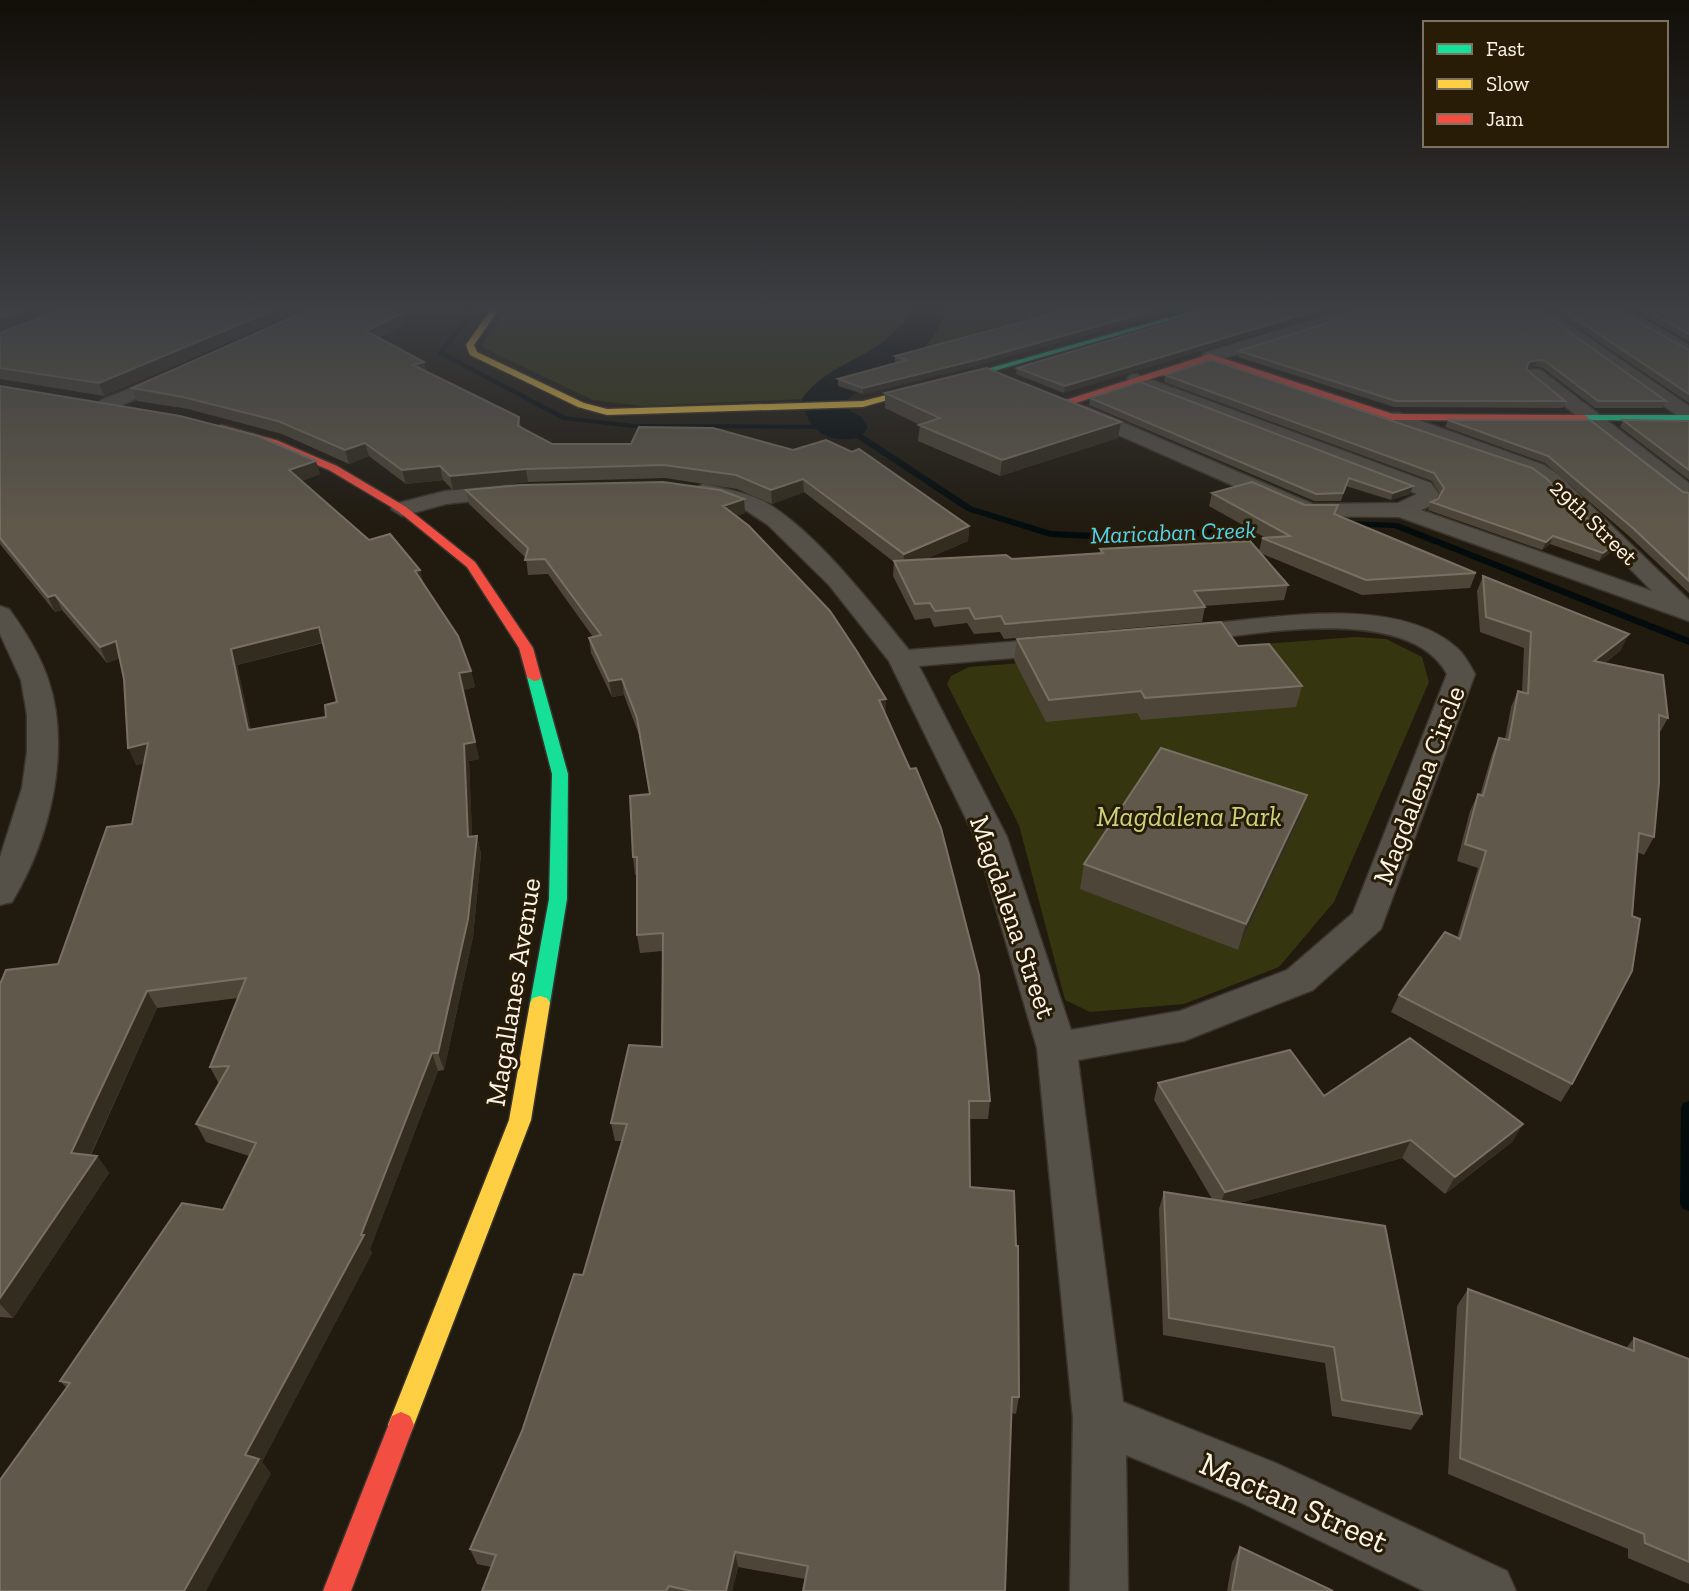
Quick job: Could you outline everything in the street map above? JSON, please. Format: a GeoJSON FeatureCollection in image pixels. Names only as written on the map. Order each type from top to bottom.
{"type":"FeatureCollection","features":[{"type":"Feature","properties":{"kind":"street"},"geometry":{"type":"LineString","coordinates":[[101,403],[152,383]]}},
{"type":"Feature","properties":{"kind":"street"},"geometry":{"type":"LineString","coordinates":[[538,383],[593,409],[642,412],[876,402],[948,383]]}},
{"type":"Feature","properties":{"kind":"street","name":"29th Street"},"geometry":{"type":"LineString","coordinates":[[1012,383],[1310,511],[1401,510],[1688,612]]}},
{"type":"Feature","properties":{"kind":"street"},"geometry":{"type":"LineString","coordinates":[[1063,404],[1124,383]]}},
{"type":"Feature","properties":{"kind":"street"},"geometry":{"type":"LineString","coordinates":[[1147,383],[1423,488],[1428,494],[1425,500],[1401,510]]}},
{"type":"Feature","properties":{"kind":"street","name":"29th Street"},"geometry":{"type":"LineString","coordinates":[[1288,383],[1538,469],[1552,479],[1688,612]]}},
{"type":"Feature","properties":{"kind":"street"},"geometry":{"type":"LineString","coordinates":[[1547,383],[1689,493]]}},
{"type":"Feature","properties":{"kind":"street"},"geometry":{"type":"LineString","coordinates":[[1642,383],[1689,416]]}},
{"type":"Feature","properties":{"kind":"street"},"geometry":{"type":"LineString","coordinates":[[101,403],[134,409]]}},
{"type":"Feature","properties":{"kind":"street"},"geometry":{"type":"LineString","coordinates":[[1392,417],[1689,416]]}},
{"type":"Feature","properties":{"kind":"street","name":"Magallanes Avenue"},"geometry":{"type":"LineString","coordinates":[[199,422],[272,442],[333,468],[402,509],[471,565],[526,648],[560,774],[558,900],[520,1120],[337,1591]]}},
{"type":"Feature","properties":{"kind":"street","name":"Magdalena Street"},"geometry":{"type":"LineString","coordinates":[[675,487],[726,495],[752,504],[776,520],[838,580],[902,659],[991,837],[1058,1048],[1099,1418],[1099,1591]]}},
{"type":"Feature","properties":{"kind":"street"},"geometry":{"type":"LineString","coordinates":[[402,509],[445,498],[536,490]]}},
{"type":"Feature","properties":{"kind":"street"},"geometry":{"type":"LineString","coordinates":[[0,614],[16,634],[33,668],[44,717],[42,768],[34,808],[14,866],[0,893]]}},
{"type":"Feature","properties":{"kind":"street","name":"Magdalena Circle"},"geometry":{"type":"LineString","coordinates":[[1058,1048],[1184,1026],[1300,980],[1368,920],[1461,674],[1448,652],[1409,630],[1350,620],[1160,637]]}},
{"type":"Feature","properties":{"kind":"street"},"geometry":{"type":"LineString","coordinates":[[902,659],[1092,643]]}},
{"type":"Feature","properties":{"kind":"street","name":"Mactan Street"},"geometry":{"type":"LineString","coordinates":[[1099,1418],[1259,1483],[1487,1591]]}},
{"type":"Feature","properties":{"kind":"green space"},"geometry":{"type":"Polygon","coordinates":[[[558,383],[833,383],[804,399],[642,406],[593,400],[558,383]]]}},
{"type":"Feature","properties":{"kind":"green space","name":"Magdalena Park"},"geometry":{"type":"Polygon","coordinates":[[[1355,637],[1386,639],[1422,657],[1429,682],[1334,902],[1279,967],[1184,1004],[1090,1012],[1065,1000],[1019,825],[947,684],[951,676],[969,667],[1355,637]]]}},
{"type":"Feature","properties":{"kind":"building"},"geometry":{"type":"Polygon","coordinates":[[[143,383],[450,383],[519,417],[518,426],[552,444],[631,444],[639,427],[713,428],[793,450],[826,440],[852,452],[859,449],[969,526],[904,554],[803,479],[771,490],[736,475],[664,465],[526,469],[450,476],[440,466],[402,470],[365,443],[345,450],[278,421],[183,397],[132,388],[143,383]]]}},
{"type":"Feature","properties":{"kind":"building"},"geometry":{"type":"Polygon","coordinates":[[[850,383],[882,383],[863,388],[850,383]]]}},
{"type":"Feature","properties":{"kind":"building"},"geometry":{"type":"Polygon","coordinates":[[[924,383],[1024,383],[1121,422],[1002,460],[919,425],[940,418],[885,393],[924,383]]]}},
{"type":"Feature","properties":{"kind":"building"},"geometry":{"type":"Polygon","coordinates":[[[1143,383],[1413,486],[1393,493],[1349,478],[1343,493],[1316,494],[1090,398],[1143,383]]]}},
{"type":"Feature","properties":{"kind":"building"},"geometry":{"type":"Polygon","coordinates":[[[1188,383],[1280,383],[1532,468],[1546,478],[1614,545],[1603,553],[1553,536],[1546,542],[1431,502],[1438,499],[1444,488],[1434,473],[1188,383]]]}},
{"type":"Feature","properties":{"kind":"building"},"geometry":{"type":"Polygon","coordinates":[[[1340,383],[1543,383],[1565,401],[1396,401],[1340,383]]]}},
{"type":"Feature","properties":{"kind":"building"},"geometry":{"type":"Polygon","coordinates":[[[1574,383],[1641,383],[1666,401],[1598,401],[1574,383]]]}},
{"type":"Feature","properties":{"kind":"building"},"geometry":{"type":"Polygon","coordinates":[[[1673,383],[1689,383],[1689,394],[1673,383]]]}},
{"type":"Feature","properties":{"kind":"building"},"geometry":{"type":"Polygon","coordinates":[[[0,386],[180,416],[258,436],[316,461],[289,470],[369,540],[390,534],[420,570],[415,571],[458,636],[471,671],[459,673],[475,742],[464,744],[468,837],[477,836],[468,919],[438,1053],[432,1053],[361,1235],[364,1235],[245,1455],[259,1459],[184,1591],[0,1591],[0,1480],[70,1383],[60,1381],[182,1203],[223,1210],[256,1143],[196,1124],[229,1066],[210,1067],[246,978],[147,991],[71,1153],[97,1156],[0,1298],[0,984],[6,970],[58,964],[107,827],[132,824],[148,743],[128,748],[124,679],[116,641],[100,647],[55,595],[48,597],[0,538],[0,386]],[[319,627],[231,649],[248,730],[326,717],[325,705],[337,702],[319,627]]]}},
{"type":"Feature","properties":{"kind":"building"},"geometry":{"type":"Polygon","coordinates":[[[1448,420],[1590,420],[1683,492],[1689,493],[1689,581],[1634,529],[1548,456],[1448,420]]]}},
{"type":"Feature","properties":{"kind":"building"},"geometry":{"type":"Polygon","coordinates":[[[1623,420],[1689,421],[1689,470],[1623,420]]]}},
{"type":"Feature","properties":{"kind":"building"},"geometry":{"type":"Polygon","coordinates":[[[663,482],[720,490],[744,499],[723,506],[749,526],[830,611],[886,699],[879,700],[910,769],[916,768],[941,828],[979,975],[990,1101],[969,1101],[970,1187],[1014,1191],[1018,1246],[1019,1397],[1012,1397],[1005,1591],[803,1591],[808,1566],[735,1552],[726,1591],[691,1591],[669,1586],[666,1591],[482,1591],[496,1555],[470,1549],[522,1431],[574,1274],[583,1275],[627,1124],[611,1123],[629,1045],[662,1047],[663,933],[637,935],[637,857],[633,857],[630,796],[650,794],[637,718],[622,679],[609,681],[589,638],[601,635],[545,559],[525,560],[528,548],[466,490],[521,485],[663,482]]]}},
{"type":"Feature","properties":{"kind":"building"},"geometry":{"type":"Polygon","coordinates":[[[1252,482],[1305,505],[1338,505],[1334,514],[1476,573],[1366,580],[1262,538],[1290,536],[1212,493],[1252,482]]]}},
{"type":"Feature","properties":{"kind":"building"},"geometry":{"type":"Polygon","coordinates":[[[1250,541],[1288,585],[1194,591],[1205,607],[1005,624],[1001,616],[975,619],[969,608],[935,611],[930,603],[915,604],[894,561],[1006,555],[1012,559],[1103,553],[1100,549],[1250,541]]]}},
{"type":"Feature","properties":{"kind":"building"},"geometry":{"type":"Polygon","coordinates":[[[1483,576],[1629,634],[1594,661],[1663,675],[1668,718],[1659,715],[1659,783],[1654,837],[1639,833],[1632,916],[1640,919],[1632,971],[1572,1084],[1399,995],[1445,932],[1460,939],[1486,851],[1465,844],[1478,794],[1483,796],[1499,738],[1509,740],[1518,691],[1528,694],[1531,632],[1486,617],[1483,576]]]}},
{"type":"Feature","properties":{"kind":"building"},"geometry":{"type":"Polygon","coordinates":[[[1221,622],[1238,646],[1269,644],[1302,686],[1145,698],[1141,691],[1049,700],[1017,639],[1221,622]]]}},
{"type":"Feature","properties":{"kind":"building"},"geometry":{"type":"Polygon","coordinates":[[[1161,748],[1307,795],[1246,924],[1084,864],[1161,748]]]}},
{"type":"Feature","properties":{"kind":"building"},"geometry":{"type":"Polygon","coordinates":[[[1410,1038],[1523,1124],[1455,1177],[1411,1140],[1225,1192],[1158,1083],[1290,1050],[1324,1096],[1410,1038]]]}},
{"type":"Feature","properties":{"kind":"building"},"geometry":{"type":"Polygon","coordinates":[[[1164,1192],[1385,1226],[1422,1414],[1342,1400],[1334,1347],[1169,1318],[1164,1192]]]}},
{"type":"Feature","properties":{"kind":"building"},"geometry":{"type":"Polygon","coordinates":[[[1468,1289],[1634,1351],[1634,1338],[1689,1359],[1689,1562],[1645,1543],[1644,1534],[1460,1458],[1468,1289]]]}},
{"type":"Feature","properties":{"kind":"building"},"geometry":{"type":"Polygon","coordinates":[[[1240,1547],[1333,1591],[1232,1591],[1240,1547]]]}},
{"type":"Feature","properties":{"kind":"waterway","name":"Maricaban Creek"},"geometry":{"type":"LineString","coordinates":[[497,383],[563,418],[633,426],[845,427],[970,509],[1050,534],[1135,538],[1267,528]]}},
{"type":"Feature","properties":{"kind":"waterway"},"geometry":{"type":"LineString","coordinates":[[843,383],[824,399],[827,416],[845,427]]}},
{"type":"Feature","properties":{"kind":"waterway","name":"Maricaban Creek"},"geometry":{"type":"LineString","coordinates":[[1345,524],[1395,525],[1689,642]]}},
{"type":"Feature","properties":{"kind":"waterway","name":"Maricaban Creek"},"geometry":{"type":"LineString","coordinates":[[1689,1108],[1689,1203]]}},
{"type":"Feature","properties":{"kind":"traffic: fast"},"geometry":{"type":"LineString","coordinates":[[914,391],[942,383]]}},
{"type":"Feature","properties":{"kind":"traffic: fast"},"geometry":{"type":"LineString","coordinates":[[1584,418],[1689,418]]}},
{"type":"Feature","properties":{"kind":"traffic: fast"},"geometry":{"type":"LineString","coordinates":[[534,677],[560,774],[558,899],[540,1003]]}},
{"type":"Feature","properties":{"kind":"traffic: slow"},"geometry":{"type":"LineString","coordinates":[[536,383],[581,405],[607,412],[863,404],[914,391]]}},
{"type":"Feature","properties":{"kind":"traffic: slow"},"geometry":{"type":"LineString","coordinates":[[401,1425],[520,1120],[540,1003]]}},
{"type":"Feature","properties":{"kind":"traffic: jam"},"geometry":{"type":"LineString","coordinates":[[1021,387],[1063,404],[1128,383]]}},
{"type":"Feature","properties":{"kind":"traffic: jam"},"geometry":{"type":"LineString","coordinates":[[1290,383],[1392,417],[1584,418]]}},
{"type":"Feature","properties":{"kind":"traffic: jam"},"geometry":{"type":"LineString","coordinates":[[221,428],[272,442],[333,468],[402,509],[471,565],[526,648],[534,677]]}},
{"type":"Feature","properties":{"kind":"traffic: jam"},"geometry":{"type":"LineString","coordinates":[[337,1591],[401,1425]]}}]}
